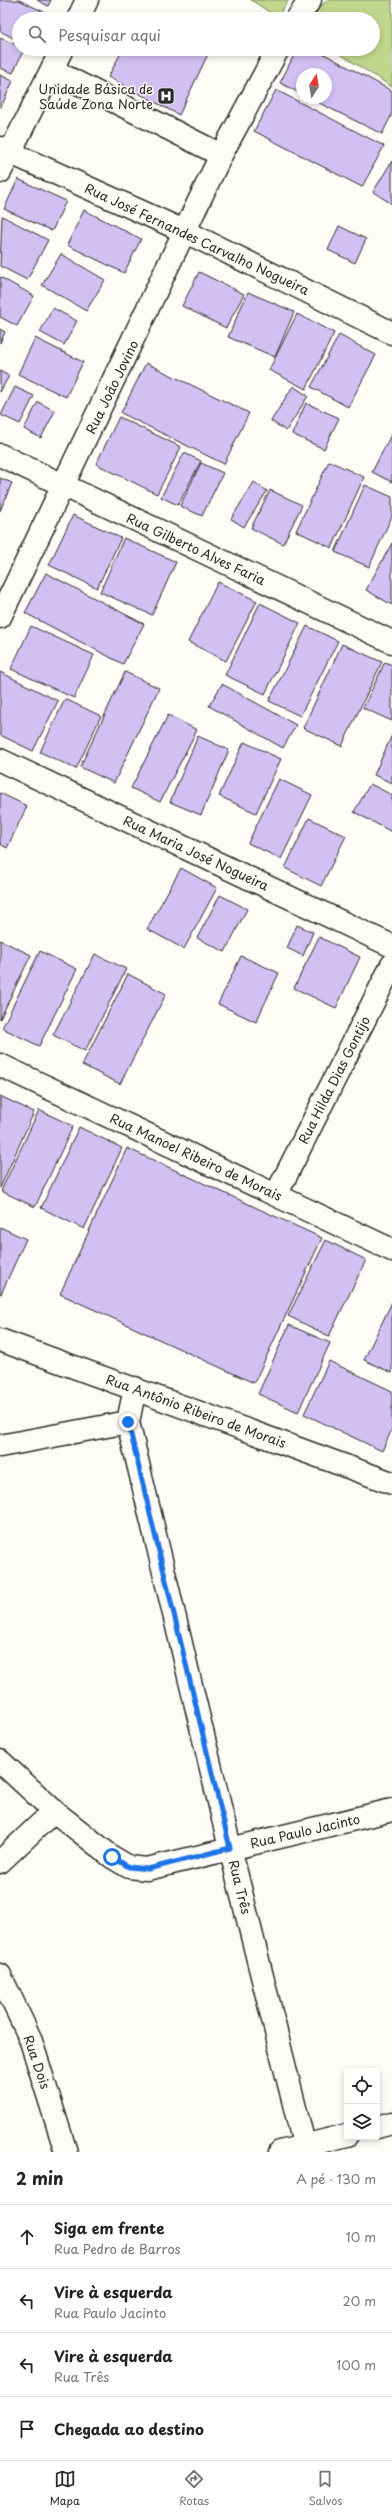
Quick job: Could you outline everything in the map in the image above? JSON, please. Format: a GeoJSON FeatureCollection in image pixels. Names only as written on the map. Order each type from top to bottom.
{"type":"FeatureCollection","features":[{"type":"Feature","properties":{"kind":"street"},"geometry":{"type":"LineString","coordinates":[[81,12],[87,0]]}},
{"type":"Feature","properties":{"kind":"street"},"geometry":{"type":"LineString","coordinates":[[302,12],[310,0]]}},
{"type":"Feature","properties":{"kind":"street"},"geometry":{"type":"LineString","coordinates":[[0,172],[5,150],[59,56]]}},
{"type":"Feature","properties":{"kind":"street","name":"Rua João Jovino"},"geometry":{"type":"LineString","coordinates":[[0,617],[64,487],[222,155],[274,56]]}},
{"type":"Feature","properties":{"kind":"street"},"geometry":{"type":"LineString","coordinates":[[52,70],[222,155]]}},
{"type":"Feature","properties":{"kind":"street","name":"Rua José Fernandes Carvalho Nogueira"},"geometry":{"type":"LineString","coordinates":[[5,150],[186,232],[392,333]]}},
{"type":"Feature","properties":{"kind":"street","name":"Rua Gilberto Alves Faria"},"geometry":{"type":"LineString","coordinates":[[0,455],[64,487],[392,642]]}},
{"type":"Feature","properties":{"kind":"street","name":"Rua Maria José Nogueira"},"geometry":{"type":"LineString","coordinates":[[0,760],[392,946]]}},
{"type":"Feature","properties":{"kind":"street","name":"Rua Hilda Dias Gontijo"},"geometry":{"type":"LineString","coordinates":[[276,1195],[392,965]]}},
{"type":"Feature","properties":{"kind":"street","name":"Rua Manoel Ribeiro de Morais"},"geometry":{"type":"LineString","coordinates":[[0,1065],[392,1250]]}},
{"type":"Feature","properties":{"kind":"street","name":"Rua Antônio Ribeiro de Morais"},"geometry":{"type":"LineString","coordinates":[[0,1340],[392,1483]]}},
{"type":"Feature","properties":{"kind":"street","name":"Rua Três"},"geometry":{"type":"LineString","coordinates":[[135,1388],[128,1422],[230,1848],[305,2149]]}},
{"type":"Feature","properties":{"kind":"street"},"geometry":{"type":"LineString","coordinates":[[0,1446],[128,1422]]}},
{"type":"Feature","properties":{"kind":"street"},"geometry":{"type":"LineString","coordinates":[[0,1761],[54,1811],[0,1862]]}},
{"type":"Feature","properties":{"kind":"street","name":"Rua Paulo Jacinto"},"geometry":{"type":"LineString","coordinates":[[54,1811],[112,1857],[129,1867],[148,1869],[392,1810]]}},
{"type":"Feature","properties":{"kind":"street","name":"Rua Dois"},"geometry":{"type":"LineString","coordinates":[[0,1975],[30,2038],[66,2152]]}},
{"type":"Feature","properties":{"kind":"street"},"geometry":{"type":"LineString","coordinates":[[380,2126],[392,2123]]}},
{"type":"Feature","properties":{"kind":"street"},"geometry":{"type":"LineString","coordinates":[[280,2152],[305,2149],[344,2136]]}},
{"type":"Feature","properties":{"kind":"green space"},"geometry":{"type":"Polygon","coordinates":[[[251,0],[289,0],[281,12],[269,12],[251,0]]]}},
{"type":"Feature","properties":{"kind":"green space"},"geometry":{"type":"Polygon","coordinates":[[[327,0],[392,0],[392,87],[343,56],[380,56],[380,12],[316,12],[327,0]]]}},
{"type":"Feature","properties":{"kind":"building"},"geometry":{"type":"Polygon","coordinates":[[[0,0],[19,0],[44,12],[12,12],[12,37],[0,31],[0,0]]]}},
{"type":"Feature","properties":{"kind":"building"},"geometry":{"type":"Polygon","coordinates":[[[37,0],[51,0],[48,6],[37,0]]]}},
{"type":"Feature","properties":{"kind":"building"},"geometry":{"type":"Polygon","coordinates":[[[0,38],[12,43],[12,56],[21,56],[13,73],[0,68],[0,38]]]}},
{"type":"Feature","properties":{"kind":"building","name":"Unidade Básica de Saúde Zona Norte"},"geometry":{"type":"Polygon","coordinates":[[[119,56],[207,56],[179,115],[108,77],[119,56]]]}},
{"type":"Feature","properties":{"kind":"building"},"geometry":{"type":"Polygon","coordinates":[[[294,56],[328,56],[392,91],[392,114],[382,134],[321,104],[332,104],[332,68],[296,68],[296,91],[280,83],[294,56]]]}},
{"type":"Feature","properties":{"kind":"building"},"geometry":{"type":"Polygon","coordinates":[[[0,75],[13,81],[1,107],[0,107],[0,75]]]}},
{"type":"Feature","properties":{"kind":"building"},"geometry":{"type":"Polygon","coordinates":[[[276,90],[296,100],[296,104],[303,104],[384,146],[362,187],[254,131],[276,90]]]}},
{"type":"Feature","properties":{"kind":"building"},"geometry":{"type":"Polygon","coordinates":[[[392,161],[392,204],[373,192],[392,161]]]}},
{"type":"Feature","properties":{"kind":"building"},"geometry":{"type":"Polygon","coordinates":[[[18,179],[66,201],[52,231],[4,209],[18,179]]]}},
{"type":"Feature","properties":{"kind":"building"},"geometry":{"type":"Polygon","coordinates":[[[84,210],[141,239],[124,273],[67,245],[84,210]]]}},
{"type":"Feature","properties":{"kind":"building"},"geometry":{"type":"Polygon","coordinates":[[[2,216],[48,240],[27,280],[0,266],[2,216]]]}},
{"type":"Feature","properties":{"kind":"building"},"geometry":{"type":"Polygon","coordinates":[[[339,226],[366,239],[355,263],[328,250],[339,226]]]}},
{"type":"Feature","properties":{"kind":"building"},"geometry":{"type":"Polygon","coordinates":[[[61,254],[105,280],[86,311],[42,285],[61,254]]]}},
{"type":"Feature","properties":{"kind":"building"},"geometry":{"type":"Polygon","coordinates":[[[199,272],[244,294],[226,328],[182,306],[199,272]]]}},
{"type":"Feature","properties":{"kind":"building"},"geometry":{"type":"Polygon","coordinates":[[[0,277],[34,296],[17,326],[0,317],[0,277]]]}},
{"type":"Feature","properties":{"kind":"building"},"geometry":{"type":"Polygon","coordinates":[[[248,292],[294,312],[275,357],[228,337],[248,292]]]}},
{"type":"Feature","properties":{"kind":"building"},"geometry":{"type":"Polygon","coordinates":[[[53,308],[77,321],[64,345],[40,332],[53,308]]]}},
{"type":"Feature","properties":{"kind":"building"},"geometry":{"type":"Polygon","coordinates":[[[297,314],[334,333],[306,389],[269,370],[297,314]]]}},
{"type":"Feature","properties":{"kind":"building"},"geometry":{"type":"Polygon","coordinates":[[[0,329],[5,332],[0,343],[0,329]]]}},
{"type":"Feature","properties":{"kind":"building"},"geometry":{"type":"Polygon","coordinates":[[[339,335],[376,355],[348,407],[311,387],[339,335]]]}},
{"type":"Feature","properties":{"kind":"building"},"geometry":{"type":"Polygon","coordinates":[[[35,338],[83,362],[66,397],[18,374],[35,338]]]}},
{"type":"Feature","properties":{"kind":"building"},"geometry":{"type":"Polygon","coordinates":[[[146,363],[249,413],[224,464],[121,413],[146,363]]]}},
{"type":"Feature","properties":{"kind":"building"},"geometry":{"type":"Polygon","coordinates":[[[0,371],[9,376],[0,392],[0,371]]]}},
{"type":"Feature","properties":{"kind":"building"},"geometry":{"type":"Polygon","coordinates":[[[293,386],[308,396],[286,431],[271,421],[293,386]]]}},
{"type":"Feature","properties":{"kind":"building"},"geometry":{"type":"Polygon","coordinates":[[[15,387],[34,396],[20,424],[1,415],[15,387]]]}},
{"type":"Feature","properties":{"kind":"building"},"geometry":{"type":"Polygon","coordinates":[[[38,402],[55,411],[41,438],[24,429],[38,402]]]}},
{"type":"Feature","properties":{"kind":"building"},"geometry":{"type":"Polygon","coordinates":[[[306,403],[339,418],[324,449],[292,434],[306,403]]]}},
{"type":"Feature","properties":{"kind":"building"},"geometry":{"type":"Polygon","coordinates":[[[119,417],[181,447],[157,494],[96,464],[119,417]]]}},
{"type":"Feature","properties":{"kind":"building"},"geometry":{"type":"Polygon","coordinates":[[[392,433],[392,482],[372,472],[392,433]]]}},
{"type":"Feature","properties":{"kind":"building"},"geometry":{"type":"Polygon","coordinates":[[[184,453],[201,461],[178,505],[161,497],[184,453]]]}},
{"type":"Feature","properties":{"kind":"building"},"geometry":{"type":"Polygon","coordinates":[[[329,461],[364,477],[332,548],[296,531],[329,461]]]}},
{"type":"Feature","properties":{"kind":"building"},"geometry":{"type":"Polygon","coordinates":[[[201,463],[223,473],[202,516],[180,506],[201,463]]]}},
{"type":"Feature","properties":{"kind":"building"},"geometry":{"type":"Polygon","coordinates":[[[0,478],[12,483],[0,511],[0,478]]]}},
{"type":"Feature","properties":{"kind":"building"},"geometry":{"type":"Polygon","coordinates":[[[254,482],[267,491],[244,527],[231,519],[254,482]]]}},
{"type":"Feature","properties":{"kind":"building"},"geometry":{"type":"Polygon","coordinates":[[[365,485],[392,497],[392,516],[369,567],[335,552],[365,485]]]}},
{"type":"Feature","properties":{"kind":"building"},"geometry":{"type":"Polygon","coordinates":[[[270,490],[302,505],[283,544],[251,528],[270,490]]]}},
{"type":"Feature","properties":{"kind":"building"},"geometry":{"type":"Polygon","coordinates":[[[73,515],[121,538],[97,588],[49,565],[73,515]]]}},
{"type":"Feature","properties":{"kind":"building"},"geometry":{"type":"Polygon","coordinates":[[[124,538],[176,562],[152,615],[100,592],[124,538]]]}},
{"type":"Feature","properties":{"kind":"building"},"geometry":{"type":"Polygon","coordinates":[[[392,543],[392,605],[366,590],[392,543]]]}},
{"type":"Feature","properties":{"kind":"building"},"geometry":{"type":"Polygon","coordinates":[[[46,573],[144,624],[123,664],[25,613],[46,573]]]}},
{"type":"Feature","properties":{"kind":"building"},"geometry":{"type":"Polygon","coordinates":[[[218,582],[257,601],[226,661],[188,642],[218,582]]]}},
{"type":"Feature","properties":{"kind":"building"},"geometry":{"type":"Polygon","coordinates":[[[260,603],[300,623],[265,694],[225,675],[260,603]]]}},
{"type":"Feature","properties":{"kind":"building"},"geometry":{"type":"Polygon","coordinates":[[[31,626],[94,655],[74,698],[11,669],[31,626]]]}},
{"type":"Feature","properties":{"kind":"building"},"geometry":{"type":"Polygon","coordinates":[[[307,626],[338,641],[300,716],[269,701],[307,626]]]}},
{"type":"Feature","properties":{"kind":"building"},"geometry":{"type":"Polygon","coordinates":[[[342,644],[382,662],[342,746],[303,728],[342,644]]]}},
{"type":"Feature","properties":{"kind":"building"},"geometry":{"type":"Polygon","coordinates":[[[385,662],[392,665],[392,721],[363,708],[385,662]]]}},
{"type":"Feature","properties":{"kind":"building"},"geometry":{"type":"Polygon","coordinates":[[[0,672],[58,701],[33,751],[0,735],[0,672]]]}},
{"type":"Feature","properties":{"kind":"building"},"geometry":{"type":"Polygon","coordinates":[[[125,672],[159,688],[114,783],[80,767],[125,672]]]}},
{"type":"Feature","properties":{"kind":"building"},"geometry":{"type":"Polygon","coordinates":[[[222,684],[296,725],[283,748],[209,706],[222,684]]]}},
{"type":"Feature","properties":{"kind":"building"},"geometry":{"type":"Polygon","coordinates":[[[65,699],[101,716],[76,769],[40,752],[65,699]]]}},
{"type":"Feature","properties":{"kind":"building"},"geometry":{"type":"Polygon","coordinates":[[[168,715],[197,730],[160,802],[131,788],[168,715]]]}},
{"type":"Feature","properties":{"kind":"building"},"geometry":{"type":"Polygon","coordinates":[[[392,735],[392,783],[374,775],[392,735]]]}},
{"type":"Feature","properties":{"kind":"building"},"geometry":{"type":"Polygon","coordinates":[[[198,736],[229,750],[201,815],[170,802],[198,736]]]}},
{"type":"Feature","properties":{"kind":"building"},"geometry":{"type":"Polygon","coordinates":[[[244,742],[281,759],[256,813],[219,796],[244,742]]]}},
{"type":"Feature","properties":{"kind":"building"},"geometry":{"type":"Polygon","coordinates":[[[279,779],[312,795],[281,859],[248,843],[279,779]]]}},
{"type":"Feature","properties":{"kind":"building"},"geometry":{"type":"Polygon","coordinates":[[[370,784],[392,795],[392,832],[354,812],[370,784]]]}},
{"type":"Feature","properties":{"kind":"building"},"geometry":{"type":"Polygon","coordinates":[[[0,793],[27,806],[7,848],[0,844],[0,793]]]}},
{"type":"Feature","properties":{"kind":"building"},"geometry":{"type":"Polygon","coordinates":[[[309,818],[346,836],[321,886],[285,868],[309,818]]]}},
{"type":"Feature","properties":{"kind":"building"},"geometry":{"type":"Polygon","coordinates":[[[181,868],[217,888],[184,949],[147,929],[181,868]]]}},
{"type":"Feature","properties":{"kind":"building"},"geometry":{"type":"Polygon","coordinates":[[[220,895],[247,909],[225,952],[197,938],[220,895]]]}},
{"type":"Feature","properties":{"kind":"building"},"geometry":{"type":"Polygon","coordinates":[[[297,925],[313,932],[303,956],[287,948],[297,925]]]}},
{"type":"Feature","properties":{"kind":"building"},"geometry":{"type":"Polygon","coordinates":[[[319,937],[360,957],[336,1008],[294,988],[319,937]]]}},
{"type":"Feature","properties":{"kind":"building"},"geometry":{"type":"Polygon","coordinates":[[[0,940],[31,955],[0,1019],[0,940]]]}},
{"type":"Feature","properties":{"kind":"building"},"geometry":{"type":"Polygon","coordinates":[[[40,951],[77,969],[39,1046],[2,1028],[40,951]]]}},
{"type":"Feature","properties":{"kind":"building"},"geometry":{"type":"Polygon","coordinates":[[[95,954],[126,969],[85,1051],[53,1035],[95,954]]]}},
{"type":"Feature","properties":{"kind":"building"},"geometry":{"type":"Polygon","coordinates":[[[241,956],[279,973],[256,1022],[218,1004],[241,956]]]}},
{"type":"Feature","properties":{"kind":"building"},"geometry":{"type":"Polygon","coordinates":[[[128,974],[166,994],[120,1084],[82,1065],[128,974]]]}},
{"type":"Feature","properties":{"kind":"building"},"geometry":{"type":"Polygon","coordinates":[[[0,1096],[34,1112],[0,1188],[0,1096]]]}},
{"type":"Feature","properties":{"kind":"building"},"geometry":{"type":"Polygon","coordinates":[[[39,1110],[73,1126],[35,1207],[1,1191],[39,1110]]]}},
{"type":"Feature","properties":{"kind":"building"},"geometry":{"type":"Polygon","coordinates":[[[79,1127],[122,1148],[84,1229],[41,1208],[79,1127]]]}},
{"type":"Feature","properties":{"kind":"building"},"geometry":{"type":"Polygon","coordinates":[[[127,1148],[322,1238],[254,1383],[60,1294],[127,1148]]]}},
{"type":"Feature","properties":{"kind":"building"},"geometry":{"type":"Polygon","coordinates":[[[0,1227],[26,1239],[1,1294],[0,1294],[0,1227]]]}},
{"type":"Feature","properties":{"kind":"building"},"geometry":{"type":"Polygon","coordinates":[[[326,1240],[366,1260],[329,1336],[288,1316],[326,1240]]]}},
{"type":"Feature","properties":{"kind":"building"},"geometry":{"type":"Polygon","coordinates":[[[392,1302],[392,1373],[364,1360],[392,1302]]]}},
{"type":"Feature","properties":{"kind":"building"},"geometry":{"type":"Polygon","coordinates":[[[289,1325],[330,1343],[298,1412],[258,1394],[289,1325]]]}},
{"type":"Feature","properties":{"kind":"building"},"geometry":{"type":"Polygon","coordinates":[[[329,1361],[392,1391],[392,1429],[382,1451],[304,1414],[329,1361]]]}},
{"type":"Feature","properties":{"kind":"place","name":"Unidade Básica de Saúde Zona Norte"},"geometry":{"type":"Point","coordinates":[166,96]}},
{"type":"Feature","properties":{"kind":"route"},"geometry":{"type":"LineString","coordinates":[[112,1857],[129,1867],[148,1869],[230,1848],[128,1422]]}}]}
